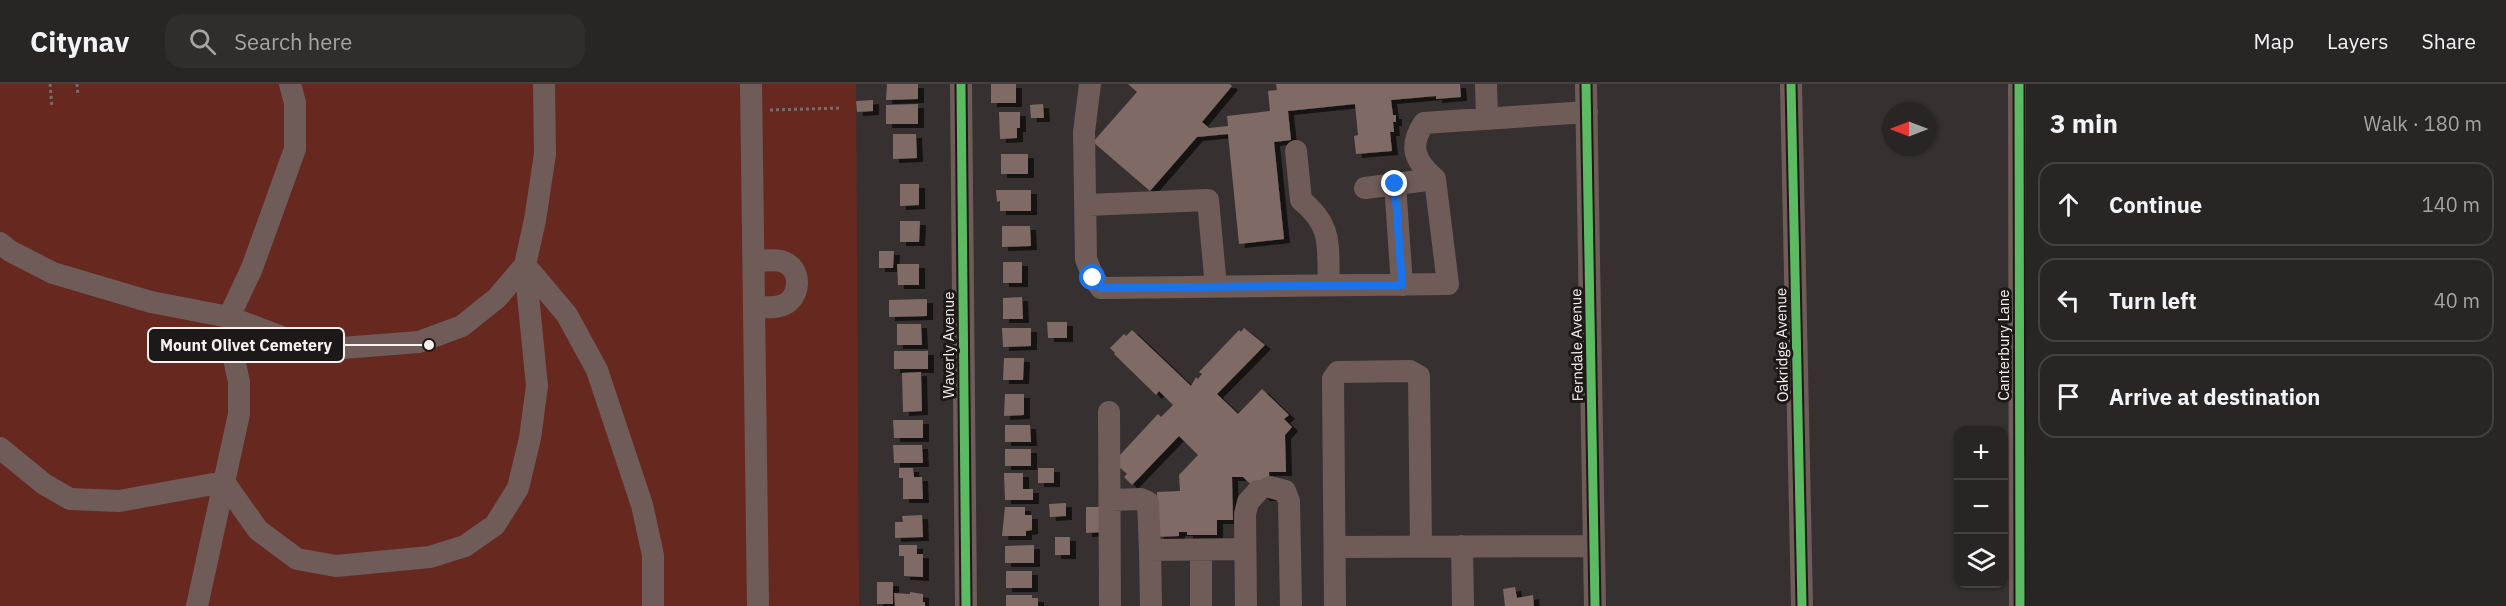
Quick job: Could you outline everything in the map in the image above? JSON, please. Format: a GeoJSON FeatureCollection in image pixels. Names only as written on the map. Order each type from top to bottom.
{"type":"FeatureCollection","features":[{"type":"Feature","properties":{"kind":"street"},"geometry":{"type":"LineString","coordinates":[[197,606],[238,414],[239,382],[231,345],[229,317],[252,268],[295,150],[295,103],[290,84]]}},
{"type":"Feature","properties":{"kind":"street"},"geometry":{"type":"LineString","coordinates":[[224,482],[258,530],[297,560],[336,566],[430,557],[465,546],[495,525],[519,488],[530,438],[537,386],[525,265],[535,220],[544,154],[544,84]]}},
{"type":"Feature","properties":{"kind":"street"},"geometry":{"type":"LineString","coordinates":[[751,84],[758,606]]}},
{"type":"Feature","properties":{"kind":"street","name":"Waverly Avenue"},"geometry":{"type":"LineString","coordinates":[[961,84],[966,606]]}},
{"type":"Feature","properties":{"kind":"street"},"geometry":{"type":"LineString","coordinates":[[1090,84],[1084,132],[1086,259],[1093,278],[1101,288],[1448,284],[1435,179],[1420,165],[1416,153],[1418,133],[1424,123],[1587,112]]}},
{"type":"Feature","properties":{"kind":"street"},"geometry":{"type":"LineString","coordinates":[[1486,84],[1487,117]]}},
{"type":"Feature","properties":{"kind":"street","name":"Ferndale Avenue"},"geometry":{"type":"LineString","coordinates":[[1586,84],[1595,606]]}},
{"type":"Feature","properties":{"kind":"street","name":"Oakridge Avenue"},"geometry":{"type":"LineString","coordinates":[[1791,84],[1803,606]]}},
{"type":"Feature","properties":{"kind":"street","name":"Canterbury Lane"},"geometry":{"type":"LineString","coordinates":[[2019,84],[2020,606]]}},
{"type":"Feature","properties":{"kind":"street"},"geometry":{"type":"LineString","coordinates":[[1296,151],[1301,200],[1314,210],[1326,230],[1329,285]]}},
{"type":"Feature","properties":{"kind":"street"},"geometry":{"type":"LineString","coordinates":[[1365,188],[1435,179]]}},
{"type":"Feature","properties":{"kind":"street"},"geometry":{"type":"LineString","coordinates":[[1395,184],[1402,285]]}},
{"type":"Feature","properties":{"kind":"street"},"geometry":{"type":"LineString","coordinates":[[1086,205],[1208,200],[1216,286]]}},
{"type":"Feature","properties":{"kind":"street"},"geometry":{"type":"LineString","coordinates":[[0,243],[10,251],[53,273],[151,302],[229,317],[290,340],[342,348],[419,342],[462,326],[497,298],[525,265]]}},
{"type":"Feature","properties":{"kind":"street"},"geometry":{"type":"LineString","coordinates":[[754,261],[777,260],[787,263],[795,271],[797,282],[795,294],[787,303],[754,307]]}},
{"type":"Feature","properties":{"kind":"street"},"geometry":{"type":"LineString","coordinates":[[525,265],[567,315],[597,370],[642,505],[653,555],[653,606]]}},
{"type":"Feature","properties":{"kind":"street"},"geometry":{"type":"LineString","coordinates":[[1335,606],[1333,379],[1338,372],[1410,371],[1419,376],[1420,546]]}},
{"type":"Feature","properties":{"kind":"street"},"geometry":{"type":"LineString","coordinates":[[1109,412],[1110,606]]}},
{"type":"Feature","properties":{"kind":"street"},"geometry":{"type":"LineString","coordinates":[[0,448],[44,484],[70,499],[119,501],[224,482]]}},
{"type":"Feature","properties":{"kind":"street"},"geometry":{"type":"LineString","coordinates":[[1246,606],[1246,508],[1248,502],[1264,489],[1285,491],[1289,501],[1291,606]]}},
{"type":"Feature","properties":{"kind":"street"},"geometry":{"type":"LineString","coordinates":[[1110,500],[1141,499],[1148,502],[1150,606]]}},
{"type":"Feature","properties":{"kind":"street"},"geometry":{"type":"LineString","coordinates":[[1462,546],[1463,606]]}},
{"type":"Feature","properties":{"kind":"street"},"geometry":{"type":"LineString","coordinates":[[1335,547],[1594,546]]}},
{"type":"Feature","properties":{"kind":"street"},"geometry":{"type":"LineString","coordinates":[[1150,550],[1245,549]]}},
{"type":"Feature","properties":{"kind":"street"},"geometry":{"type":"LineString","coordinates":[[1201,550],[1201,606]]}},
{"type":"Feature","properties":{"kind":"path"},"geometry":{"type":"LineString","coordinates":[[50,84],[52,107]]}},
{"type":"Feature","properties":{"kind":"path"},"geometry":{"type":"LineString","coordinates":[[77,84],[78,96]]}},
{"type":"Feature","properties":{"kind":"path"},"geometry":{"type":"LineString","coordinates":[[752,110],[841,108]]}},
{"type":"Feature","properties":{"kind":"shaded area"},"geometry":{"type":"Polygon","coordinates":[[[0,84],[856,84],[859,606],[0,606],[0,84]]]}},
{"type":"Feature","properties":{"kind":"building"},"geometry":{"type":"Polygon","coordinates":[[[887,84],[918,84],[918,99],[886,100],[887,84]]]}},
{"type":"Feature","properties":{"kind":"building"},"geometry":{"type":"Polygon","coordinates":[[[991,84],[1016,84],[1016,103],[991,103],[991,84]]]}},
{"type":"Feature","properties":{"kind":"building"},"geometry":{"type":"Polygon","coordinates":[[[1128,84],[1230,84],[1232,86],[1202,122],[1209,128],[1228,126],[1227,116],[1270,111],[1268,91],[1277,90],[1276,84],[1460,84],[1461,97],[1436,99],[1436,96],[1391,100],[1393,115],[1396,115],[1396,122],[1393,122],[1394,132],[1390,132],[1392,151],[1356,154],[1354,136],[1358,135],[1355,104],[1288,111],[1291,140],[1274,142],[1284,239],[1239,244],[1228,134],[1197,137],[1150,191],[1093,142],[1137,92],[1128,84]]]}},
{"type":"Feature","properties":{"kind":"building"},"geometry":{"type":"Polygon","coordinates":[[[873,100],[873,111],[857,112],[856,101],[873,100]]]}},
{"type":"Feature","properties":{"kind":"building"},"geometry":{"type":"Polygon","coordinates":[[[918,104],[918,124],[886,124],[886,105],[918,104]]]}},
{"type":"Feature","properties":{"kind":"building"},"geometry":{"type":"Polygon","coordinates":[[[1043,104],[1044,118],[1031,118],[1030,105],[1043,104]]]}},
{"type":"Feature","properties":{"kind":"building"},"geometry":{"type":"Polygon","coordinates":[[[999,112],[1020,112],[1020,128],[1017,128],[1017,138],[1000,139],[999,112]]]}},
{"type":"Feature","properties":{"kind":"building"},"geometry":{"type":"Polygon","coordinates":[[[893,134],[916,134],[917,158],[893,159],[893,134]]]}},
{"type":"Feature","properties":{"kind":"building"},"geometry":{"type":"Polygon","coordinates":[[[1001,154],[1028,154],[1028,174],[1001,174],[1001,154]]]}},
{"type":"Feature","properties":{"kind":"building"},"geometry":{"type":"Polygon","coordinates":[[[900,184],[919,184],[919,205],[900,206],[900,184]]]}},
{"type":"Feature","properties":{"kind":"building"},"geometry":{"type":"Polygon","coordinates":[[[996,190],[1031,190],[1031,211],[1000,211],[1000,201],[997,202],[996,190]]]}},
{"type":"Feature","properties":{"kind":"building"},"geometry":{"type":"Polygon","coordinates":[[[900,221],[920,221],[919,242],[900,242],[900,221]]]}},
{"type":"Feature","properties":{"kind":"building"},"geometry":{"type":"Polygon","coordinates":[[[1002,226],[1030,226],[1031,246],[1002,247],[1002,226]]]}},
{"type":"Feature","properties":{"kind":"building"},"geometry":{"type":"Polygon","coordinates":[[[879,251],[894,251],[893,268],[879,268],[879,251]]]}},
{"type":"Feature","properties":{"kind":"building"},"geometry":{"type":"Polygon","coordinates":[[[1003,262],[1022,262],[1022,283],[1003,283],[1003,262]]]}},
{"type":"Feature","properties":{"kind":"building"},"geometry":{"type":"Polygon","coordinates":[[[897,264],[919,264],[919,285],[898,285],[897,264]]]}},
{"type":"Feature","properties":{"kind":"building"},"geometry":{"type":"Polygon","coordinates":[[[1022,297],[1023,319],[1003,319],[1003,298],[1022,297]]]}},
{"type":"Feature","properties":{"kind":"building"},"geometry":{"type":"Polygon","coordinates":[[[927,299],[927,316],[889,317],[889,300],[927,299]]]}},
{"type":"Feature","properties":{"kind":"building"},"geometry":{"type":"Polygon","coordinates":[[[1047,322],[1067,322],[1067,338],[1048,338],[1047,322]]]}},
{"type":"Feature","properties":{"kind":"building"},"geometry":{"type":"Polygon","coordinates":[[[897,324],[921,324],[922,345],[897,345],[897,324]]]}},
{"type":"Feature","properties":{"kind":"building"},"geometry":{"type":"Polygon","coordinates":[[[1002,328],[1031,328],[1031,346],[1003,347],[1002,328]]]}},
{"type":"Feature","properties":{"kind":"building"},"geometry":{"type":"Polygon","coordinates":[[[1244,328],[1265,345],[1217,394],[1238,414],[1262,389],[1289,415],[1284,419],[1292,427],[1285,435],[1286,472],[1269,472],[1270,497],[1264,497],[1243,477],[1232,477],[1233,520],[1217,520],[1217,535],[1187,535],[1187,532],[1179,532],[1179,536],[1158,537],[1157,492],[1180,491],[1179,475],[1198,455],[1179,436],[1132,485],[1124,477],[1127,474],[1115,463],[1118,457],[1158,414],[1161,417],[1173,405],[1159,391],[1156,395],[1110,348],[1124,334],[1126,336],[1132,330],[1191,386],[1196,377],[1198,379],[1202,374],[1199,372],[1239,330],[1241,332],[1244,328]]]}},
{"type":"Feature","properties":{"kind":"building"},"geometry":{"type":"Polygon","coordinates":[[[894,351],[928,351],[928,369],[894,369],[894,351]]]}},
{"type":"Feature","properties":{"kind":"building"},"geometry":{"type":"Polygon","coordinates":[[[1004,358],[1024,358],[1023,380],[1003,380],[1004,358]]]}},
{"type":"Feature","properties":{"kind":"building"},"geometry":{"type":"Polygon","coordinates":[[[921,372],[922,411],[903,412],[902,373],[921,372]]]}},
{"type":"Feature","properties":{"kind":"building"},"geometry":{"type":"Polygon","coordinates":[[[1005,394],[1024,394],[1024,415],[1004,416],[1005,394]]]}},
{"type":"Feature","properties":{"kind":"building"},"geometry":{"type":"Polygon","coordinates":[[[893,420],[923,420],[923,438],[894,438],[893,420]]]}},
{"type":"Feature","properties":{"kind":"building"},"geometry":{"type":"Polygon","coordinates":[[[1005,425],[1030,425],[1031,442],[1005,442],[1005,425]]]}},
{"type":"Feature","properties":{"kind":"building"},"geometry":{"type":"Polygon","coordinates":[[[893,445],[922,445],[923,463],[894,463],[893,445]]]}},
{"type":"Feature","properties":{"kind":"building"},"geometry":{"type":"Polygon","coordinates":[[[1005,449],[1031,449],[1031,466],[1005,466],[1005,449]]]}},
{"type":"Feature","properties":{"kind":"building"},"geometry":{"type":"Polygon","coordinates":[[[899,468],[913,468],[914,477],[922,477],[923,499],[903,499],[903,478],[899,478],[899,468]]]}},
{"type":"Feature","properties":{"kind":"building"},"geometry":{"type":"Polygon","coordinates":[[[1038,468],[1054,468],[1054,483],[1038,483],[1038,468]]]}},
{"type":"Feature","properties":{"kind":"building"},"geometry":{"type":"Polygon","coordinates":[[[1004,473],[1023,473],[1023,489],[1033,489],[1033,500],[1005,500],[1004,473]]]}},
{"type":"Feature","properties":{"kind":"building"},"geometry":{"type":"Polygon","coordinates":[[[1066,503],[1066,516],[1050,517],[1049,504],[1066,503]]]}},
{"type":"Feature","properties":{"kind":"building"},"geometry":{"type":"Polygon","coordinates":[[[1005,507],[1025,507],[1025,515],[1032,515],[1032,530],[1026,531],[1026,536],[1002,536],[1005,507]]]}},
{"type":"Feature","properties":{"kind":"building"},"geometry":{"type":"Polygon","coordinates":[[[1086,507],[1103,507],[1103,532],[1086,533],[1086,507]]]}},
{"type":"Feature","properties":{"kind":"building"},"geometry":{"type":"Polygon","coordinates":[[[922,515],[923,537],[895,538],[895,522],[903,522],[902,516],[922,515]]]}},
{"type":"Feature","properties":{"kind":"building"},"geometry":{"type":"Polygon","coordinates":[[[1055,537],[1070,537],[1070,555],[1055,555],[1055,537]]]}},
{"type":"Feature","properties":{"kind":"building"},"geometry":{"type":"Polygon","coordinates":[[[899,545],[917,545],[917,554],[923,554],[923,577],[904,576],[904,556],[899,556],[899,545]]]}},
{"type":"Feature","properties":{"kind":"building"},"geometry":{"type":"Polygon","coordinates":[[[1034,545],[1034,563],[1005,563],[1005,546],[1034,545]]]}},
{"type":"Feature","properties":{"kind":"building"},"geometry":{"type":"Polygon","coordinates":[[[1006,571],[1032,571],[1032,588],[1006,588],[1006,571]]]}},
{"type":"Feature","properties":{"kind":"building"},"geometry":{"type":"Polygon","coordinates":[[[877,582],[893,582],[893,604],[877,604],[877,582]]]}},
{"type":"Feature","properties":{"kind":"building"},"geometry":{"type":"Polygon","coordinates":[[[1515,587],[1517,598],[1533,595],[1534,606],[1505,606],[1503,589],[1515,587]]]}},
{"type":"Feature","properties":{"kind":"building"},"geometry":{"type":"Polygon","coordinates":[[[910,592],[923,594],[925,606],[895,606],[894,593],[910,594],[910,592]]]}},
{"type":"Feature","properties":{"kind":"building"},"geometry":{"type":"Polygon","coordinates":[[[1006,595],[1032,595],[1032,598],[1038,598],[1038,606],[1006,606],[1006,595]]]}},
{"type":"Feature","properties":{"kind":"cycle path"},"geometry":{"type":"LineString","coordinates":[[961,84],[966,606]]}},
{"type":"Feature","properties":{"kind":"cycle path"},"geometry":{"type":"LineString","coordinates":[[1586,84],[1595,606]]}},
{"type":"Feature","properties":{"kind":"cycle path"},"geometry":{"type":"LineString","coordinates":[[1791,84],[1802,606]]}},
{"type":"Feature","properties":{"kind":"cycle path"},"geometry":{"type":"LineString","coordinates":[[2019,84],[2020,606]]}},
{"type":"Feature","properties":{"kind":"place","name":"Mount Olivet Cemetery"},"geometry":{"type":"Point","coordinates":[429,345]}},
{"type":"Feature","properties":{"kind":"route"},"geometry":{"type":"LineString","coordinates":[[1093,278],[1101,288],[1402,285],[1395,184]]}}]}
